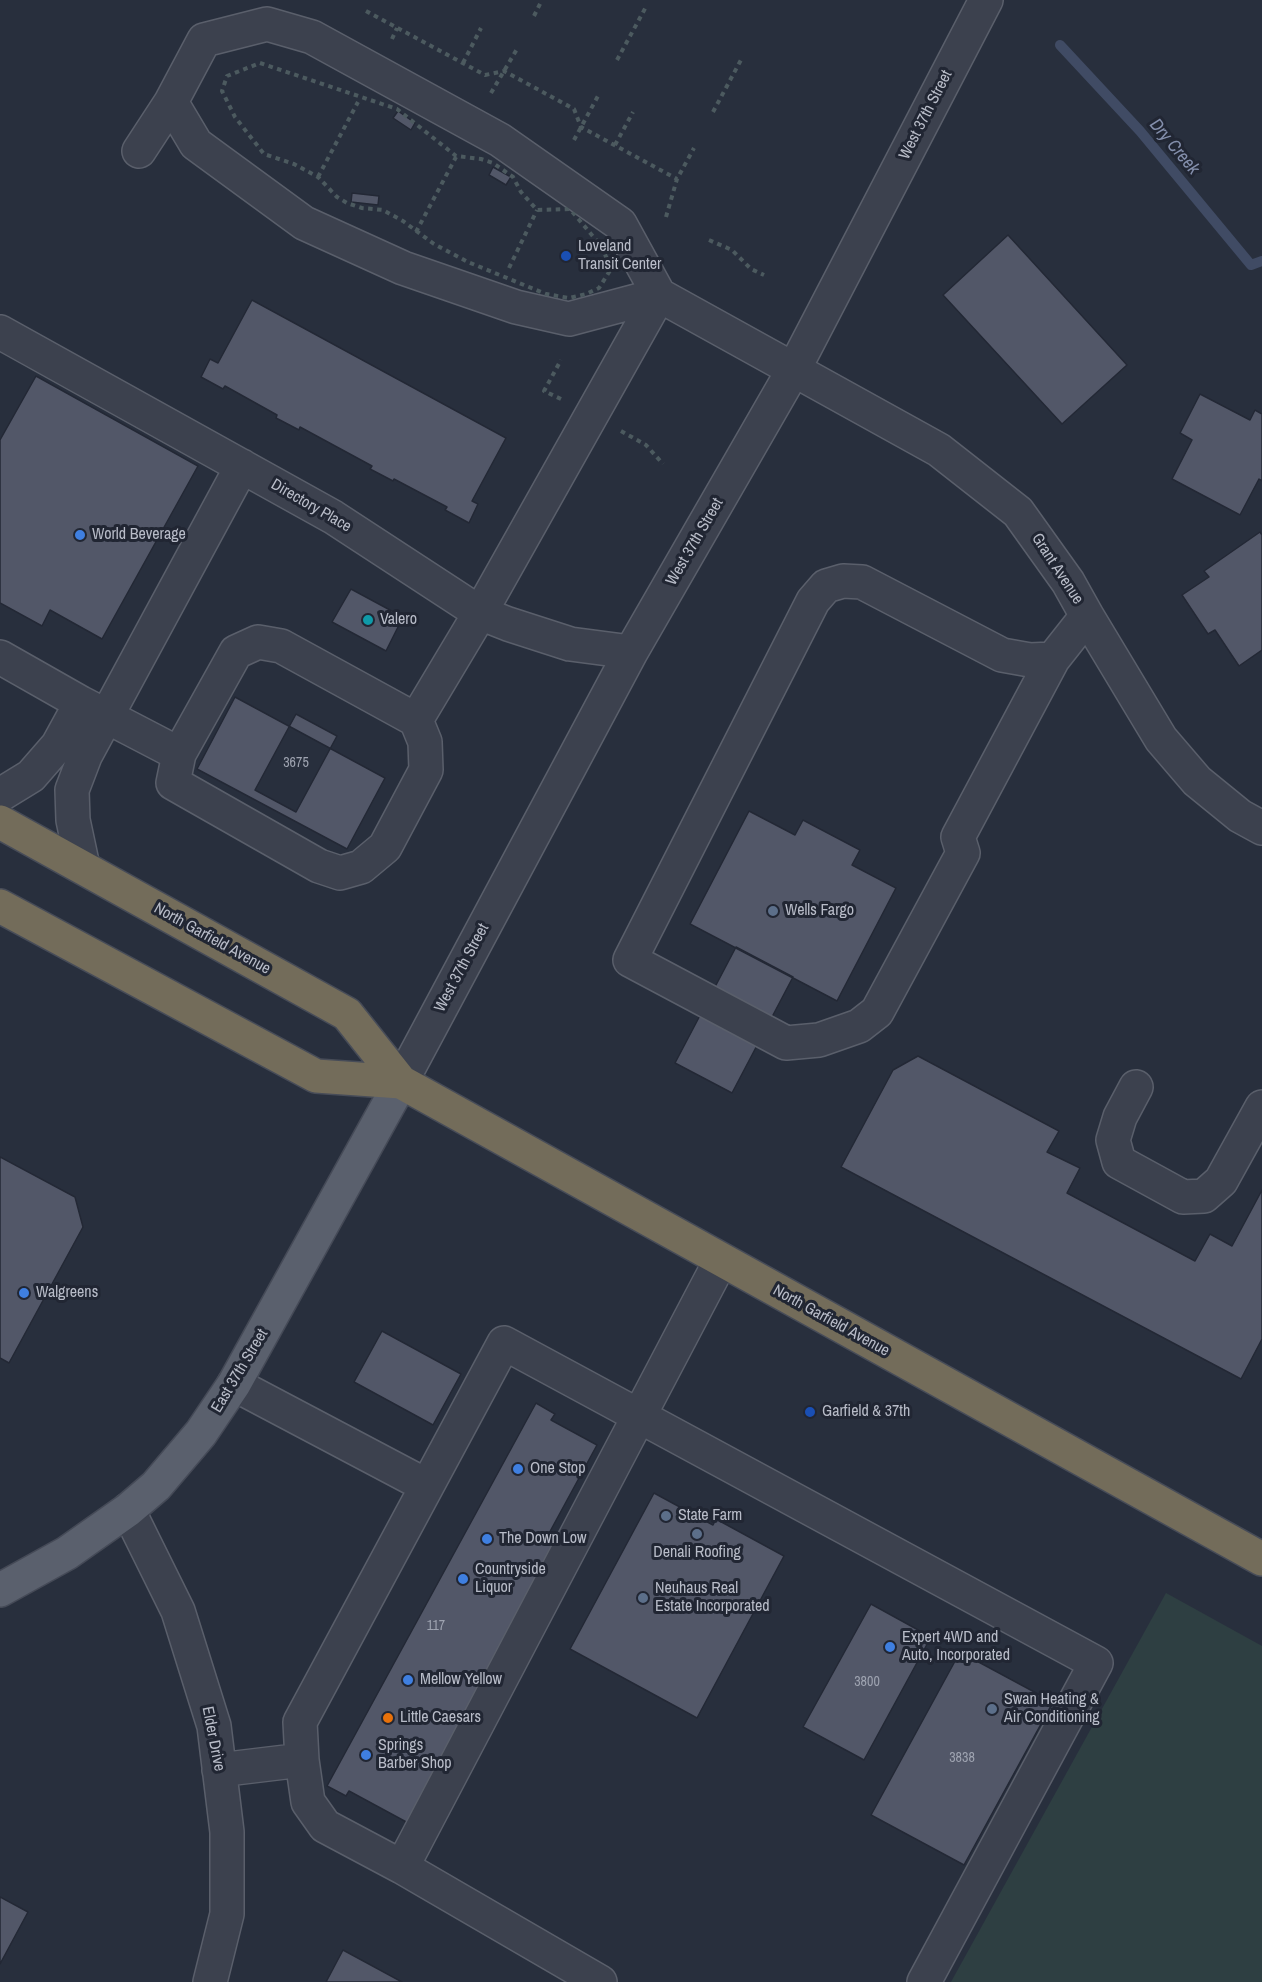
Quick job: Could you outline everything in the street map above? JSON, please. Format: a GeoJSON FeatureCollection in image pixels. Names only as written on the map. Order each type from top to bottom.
{"type":"FeatureCollection","features":[{"type":"Feature","properties":{"kind":"highway","name":"North Garfield Avenue"},"geometry":{"type":"LineString","coordinates":[[0,822],[347,1014],[401,1082],[1262,1559]]}},
{"type":"Feature","properties":{"kind":"highway","name":"North Garfield Avenue"},"geometry":{"type":"LineString","coordinates":[[0,906],[316,1076],[401,1082]]}},
{"type":"Feature","properties":{"kind":"main road","name":"East 37th Street"},"geometry":{"type":"LineString","coordinates":[[0,1590],[67,1553],[128,1510],[156,1486],[201,1433],[234,1384],[401,1082]]}},
{"type":"Feature","properties":{"kind":"street","name":"West 37th Street"},"geometry":{"type":"LineString","coordinates":[[401,1082],[631,652],[795,369],[986,0]]}},
{"type":"Feature","properties":{"kind":"street"},"geometry":{"type":"LineString","coordinates":[[139,151],[171,102],[204,40],[267,24],[312,37],[500,140],[620,224],[659,295]]}},
{"type":"Feature","properties":{"kind":"street"},"geometry":{"type":"LineString","coordinates":[[171,102],[196,144],[304,223],[402,268],[516,307],[569,319],[659,295]]}},
{"type":"Feature","properties":{"kind":"street","name":"Grant Avenue"},"geometry":{"type":"LineString","coordinates":[[659,295],[939,450],[1018,513],[1068,582],[1086,616],[1161,739],[1197,780],[1240,816],[1262,828]]}},
{"type":"Feature","properties":{"kind":"street"},"geometry":{"type":"LineString","coordinates":[[416,720],[480,613],[659,295]]}},
{"type":"Feature","properties":{"kind":"street","name":"Directory Place"},"geometry":{"type":"LineString","coordinates":[[0,332],[333,517],[480,613],[570,644],[631,652]]}},
{"type":"Feature","properties":{"kind":"street"},"geometry":{"type":"LineString","coordinates":[[0,795],[31,776],[57,745],[94,709],[242,466]]}},
{"type":"Feature","properties":{"kind":"street"},"geometry":{"type":"LineString","coordinates":[[1053,659],[1030,660],[1002,655],[862,582],[843,581],[826,586],[813,601],[630,960],[786,1043],[819,1040],[859,1026],[877,1012],[963,853],[958,837],[1053,659],[1086,616]]}},
{"type":"Feature","properties":{"kind":"street"},"geometry":{"type":"LineString","coordinates":[[258,642],[281,646],[416,720],[425,742],[426,770],[385,847],[361,867],[340,873],[319,866],[173,783],[179,754],[236,652],[258,642]]}},
{"type":"Feature","properties":{"kind":"street"},"geometry":{"type":"LineString","coordinates":[[0,657],[179,754]]}},
{"type":"Feature","properties":{"kind":"street"},"geometry":{"type":"LineString","coordinates":[[82,867],[73,820],[72,789],[85,756],[94,709]]}},
{"type":"Feature","properties":{"kind":"street"},"geometry":{"type":"LineString","coordinates":[[1136,1087],[1120,1117],[1113,1140],[1119,1162],[1183,1197],[1204,1196],[1221,1181],[1262,1107]]}},
{"type":"Feature","properties":{"kind":"street"},"geometry":{"type":"LineString","coordinates":[[402,1867],[721,1260]]}},
{"type":"Feature","properties":{"kind":"street"},"geometry":{"type":"LineString","coordinates":[[600,1982],[402,1867],[326,1826],[308,1802],[300,1722],[504,1342],[1096,1663],[924,1982]]}},
{"type":"Feature","properties":{"kind":"street"},"geometry":{"type":"LineString","coordinates":[[234,1384],[428,1486]]}},
{"type":"Feature","properties":{"kind":"street","name":"Elder Drive"},"geometry":{"type":"LineString","coordinates":[[128,1510],[178,1611],[214,1726],[227,1832],[227,1914],[210,1982]]}},
{"type":"Feature","properties":{"kind":"street"},"geometry":{"type":"LineString","coordinates":[[219,1770],[302,1760]]}},
{"type":"Feature","properties":{"kind":"path"},"geometry":{"type":"LineString","coordinates":[[534,16],[542,0]]}},
{"type":"Feature","properties":{"kind":"path"},"geometry":{"type":"LineString","coordinates":[[617,60],[647,5]]}},
{"type":"Feature","properties":{"kind":"path"},"geometry":{"type":"LineString","coordinates":[[366,11],[485,75],[504,71],[574,109],[581,127],[676,179]]}},
{"type":"Feature","properties":{"kind":"path"},"geometry":{"type":"LineString","coordinates":[[392,39],[397,28]]}},
{"type":"Feature","properties":{"kind":"path"},"geometry":{"type":"LineString","coordinates":[[463,63],[481,28]]}},
{"type":"Feature","properties":{"kind":"path"},"geometry":{"type":"LineString","coordinates":[[491,93],[517,49]]}},
{"type":"Feature","properties":{"kind":"path"},"geometry":{"type":"LineString","coordinates":[[713,112],[742,58]]}},
{"type":"Feature","properties":{"kind":"path"},"geometry":{"type":"LineString","coordinates":[[260,63],[397,109],[456,156],[482,159],[513,177],[521,192],[537,210],[570,209],[602,247],[611,269],[599,288],[569,298],[546,294],[504,278],[434,244],[403,221],[383,210],[362,208],[347,203],[337,197],[318,177],[294,164],[264,154],[235,117],[222,91],[227,76],[260,63]]}},
{"type":"Feature","properties":{"kind":"path"},"geometry":{"type":"LineString","coordinates":[[318,177],[364,91]]}},
{"type":"Feature","properties":{"kind":"path"},"geometry":{"type":"LineString","coordinates":[[574,140],[598,96]]}},
{"type":"Feature","properties":{"kind":"path"},"geometry":{"type":"LineString","coordinates":[[615,145],[633,112]]}},
{"type":"Feature","properties":{"kind":"path"},"geometry":{"type":"LineString","coordinates":[[416,232],[460,148]]}},
{"type":"Feature","properties":{"kind":"path"},"geometry":{"type":"LineString","coordinates":[[666,217],[676,179],[694,148]]}},
{"type":"Feature","properties":{"kind":"path"},"geometry":{"type":"LineString","coordinates":[[504,278],[541,203]]}},
{"type":"Feature","properties":{"kind":"path"},"geometry":{"type":"LineString","coordinates":[[709,240],[732,250],[751,269],[764,275]]}},
{"type":"Feature","properties":{"kind":"path"},"geometry":{"type":"LineString","coordinates":[[561,360],[544,391],[570,404]]}},
{"type":"Feature","properties":{"kind":"path"},"geometry":{"type":"LineString","coordinates":[[619,430],[646,445],[663,464]]}},
{"type":"Feature","properties":{"kind":"shaded area"},"geometry":{"type":"Polygon","coordinates":[[[1166,1593],[1262,1646],[1262,1982],[951,1982],[1166,1593]]]}},
{"type":"Feature","properties":{"kind":"building"},"geometry":{"type":"Polygon","coordinates":[[[398,111],[415,123],[411,130],[393,118],[398,111]]]}},
{"type":"Feature","properties":{"kind":"building"},"geometry":{"type":"Polygon","coordinates":[[[493,167],[511,177],[506,185],[489,175],[493,167]]]}},
{"type":"Feature","properties":{"kind":"building"},"geometry":{"type":"Polygon","coordinates":[[[352,193],[379,196],[378,205],[351,202],[352,193]]]}},
{"type":"Feature","properties":{"kind":"building"},"geometry":{"type":"Polygon","coordinates":[[[1008,235],[1127,365],[1062,424],[943,295],[1008,235]]]}},
{"type":"Feature","properties":{"kind":"building"},"geometry":{"type":"Polygon","coordinates":[[[252,300],[506,438],[472,501],[478,504],[469,523],[445,510],[447,507],[370,469],[372,466],[300,427],[299,430],[276,418],[277,415],[225,386],[223,389],[201,377],[210,359],[218,363],[252,300]]]}},
{"type":"Feature","properties":{"kind":"building","name":"World Beverage"},"geometry":{"type":"Polygon","coordinates":[[[36,376],[198,466],[102,639],[50,610],[42,626],[0,603],[0,440],[36,376]]]}},
{"type":"Feature","properties":{"kind":"building"},"geometry":{"type":"Polygon","coordinates":[[[1200,394],[1250,420],[1255,410],[1262,414],[1262,481],[1259,479],[1240,515],[1172,479],[1192,440],[1180,433],[1200,394]]]}},
{"type":"Feature","properties":{"kind":"building"},"geometry":{"type":"Polygon","coordinates":[[[1260,532],[1262,535],[1262,650],[1239,666],[1215,630],[1208,634],[1182,595],[1209,577],[1204,571],[1260,532]]]}},
{"type":"Feature","properties":{"kind":"building","name":"Valero"},"geometry":{"type":"Polygon","coordinates":[[[351,589],[403,617],[386,651],[332,622],[351,589]]]}},
{"type":"Feature","properties":{"kind":"building"},"geometry":{"type":"Polygon","coordinates":[[[235,697],[385,778],[347,849],[197,769],[235,697]]]}},
{"type":"Feature","properties":{"kind":"building"},"geometry":{"type":"Polygon","coordinates":[[[296,714],[337,736],[296,812],[255,790],[296,714]]]}},
{"type":"Feature","properties":{"kind":"building"},"geometry":{"type":"Polygon","coordinates":[[[749,811],[795,835],[803,820],[860,850],[852,865],[896,888],[837,1001],[690,924],[749,811]]]}},
{"type":"Feature","properties":{"kind":"building"},"geometry":{"type":"Polygon","coordinates":[[[736,947],[793,977],[732,1093],[675,1063],[736,947]]]}},
{"type":"Feature","properties":{"kind":"building"},"geometry":{"type":"Polygon","coordinates":[[[918,1056],[1059,1131],[1047,1152],[1080,1168],[1067,1193],[1195,1261],[1210,1234],[1232,1246],[1262,1190],[1262,1339],[1241,1379],[841,1167],[893,1070],[918,1056]]]}},
{"type":"Feature","properties":{"kind":"building","name":"Walgreens"},"geometry":{"type":"Polygon","coordinates":[[[0,1157],[75,1197],[83,1227],[9,1363],[0,1358],[0,1157]]]}},
{"type":"Feature","properties":{"kind":"building"},"geometry":{"type":"Polygon","coordinates":[[[382,1331],[461,1374],[433,1425],[354,1382],[382,1331]]]}},
{"type":"Feature","properties":{"kind":"building"},"geometry":{"type":"Polygon","coordinates":[[[536,1403],[555,1414],[551,1420],[597,1445],[547,1537],[561,1545],[410,1824],[349,1791],[346,1796],[327,1786],[536,1403]]]}},
{"type":"Feature","properties":{"kind":"building"},"geometry":{"type":"Polygon","coordinates":[[[654,1493],[713,1525],[716,1519],[784,1556],[697,1718],[570,1649],[654,1493]]]}},
{"type":"Feature","properties":{"kind":"building"},"geometry":{"type":"Polygon","coordinates":[[[871,1604],[931,1637],[864,1760],[803,1727],[871,1604]]]}},
{"type":"Feature","properties":{"kind":"building"},"geometry":{"type":"Polygon","coordinates":[[[960,1652],[1053,1702],[964,1865],[871,1815],[960,1652]]]}},
{"type":"Feature","properties":{"kind":"building"},"geometry":{"type":"Polygon","coordinates":[[[0,1897],[28,1912],[0,1964],[0,1897]]]}},
{"type":"Feature","properties":{"kind":"building"},"geometry":{"type":"Polygon","coordinates":[[[343,1950],[402,1982],[326,1982],[343,1950]]]}},
{"type":"Feature","properties":{"kind":"waterway","name":"Dry Creek"},"geometry":{"type":"LineString","coordinates":[[1060,45],[1140,131],[1251,265],[1262,261]]}},
{"type":"Feature","properties":{"kind":"place","name":"Loveland Transit Center"},"geometry":{"type":"Point","coordinates":[566,256]}},
{"type":"Feature","properties":{"kind":"place","name":"World Beverage"},"geometry":{"type":"Point","coordinates":[80,535]}},
{"type":"Feature","properties":{"kind":"place","name":"Valero"},"geometry":{"type":"Point","coordinates":[368,620]}},
{"type":"Feature","properties":{"kind":"place","name":"Wells Fargo"},"geometry":{"type":"Point","coordinates":[773,911]}},
{"type":"Feature","properties":{"kind":"place","name":"Walgreens"},"geometry":{"type":"Point","coordinates":[24,1293]}},
{"type":"Feature","properties":{"kind":"place","name":"Garfield & 37th"},"geometry":{"type":"Point","coordinates":[810,1412]}},
{"type":"Feature","properties":{"kind":"place","name":"One Stop"},"geometry":{"type":"Point","coordinates":[518,1469]}},
{"type":"Feature","properties":{"kind":"place","name":"State Farm"},"geometry":{"type":"Point","coordinates":[666,1516]}},
{"type":"Feature","properties":{"kind":"place","name":"Denali Roofing"},"geometry":{"type":"Point","coordinates":[697,1534]}},
{"type":"Feature","properties":{"kind":"place","name":"The Down Low"},"geometry":{"type":"Point","coordinates":[487,1539]}},
{"type":"Feature","properties":{"kind":"place","name":"Countryside Liquor"},"geometry":{"type":"Point","coordinates":[463,1579]}},
{"type":"Feature","properties":{"kind":"place","name":"Neuhaus Real Estate Incorporated"},"geometry":{"type":"Point","coordinates":[643,1598]}},
{"type":"Feature","properties":{"kind":"place","name":"Expert 4WD and Auto, Incorporated"},"geometry":{"type":"Point","coordinates":[890,1647]}},
{"type":"Feature","properties":{"kind":"place","name":"Mellow Yellow"},"geometry":{"type":"Point","coordinates":[408,1680]}},
{"type":"Feature","properties":{"kind":"place","name":"Swan Heating & Air Conditioning"},"geometry":{"type":"Point","coordinates":[992,1709]}},
{"type":"Feature","properties":{"kind":"place","name":"Little Caesars"},"geometry":{"type":"Point","coordinates":[388,1718]}},
{"type":"Feature","properties":{"kind":"place","name":"Springs Barber Shop"},"geometry":{"type":"Point","coordinates":[366,1755]}}]}
